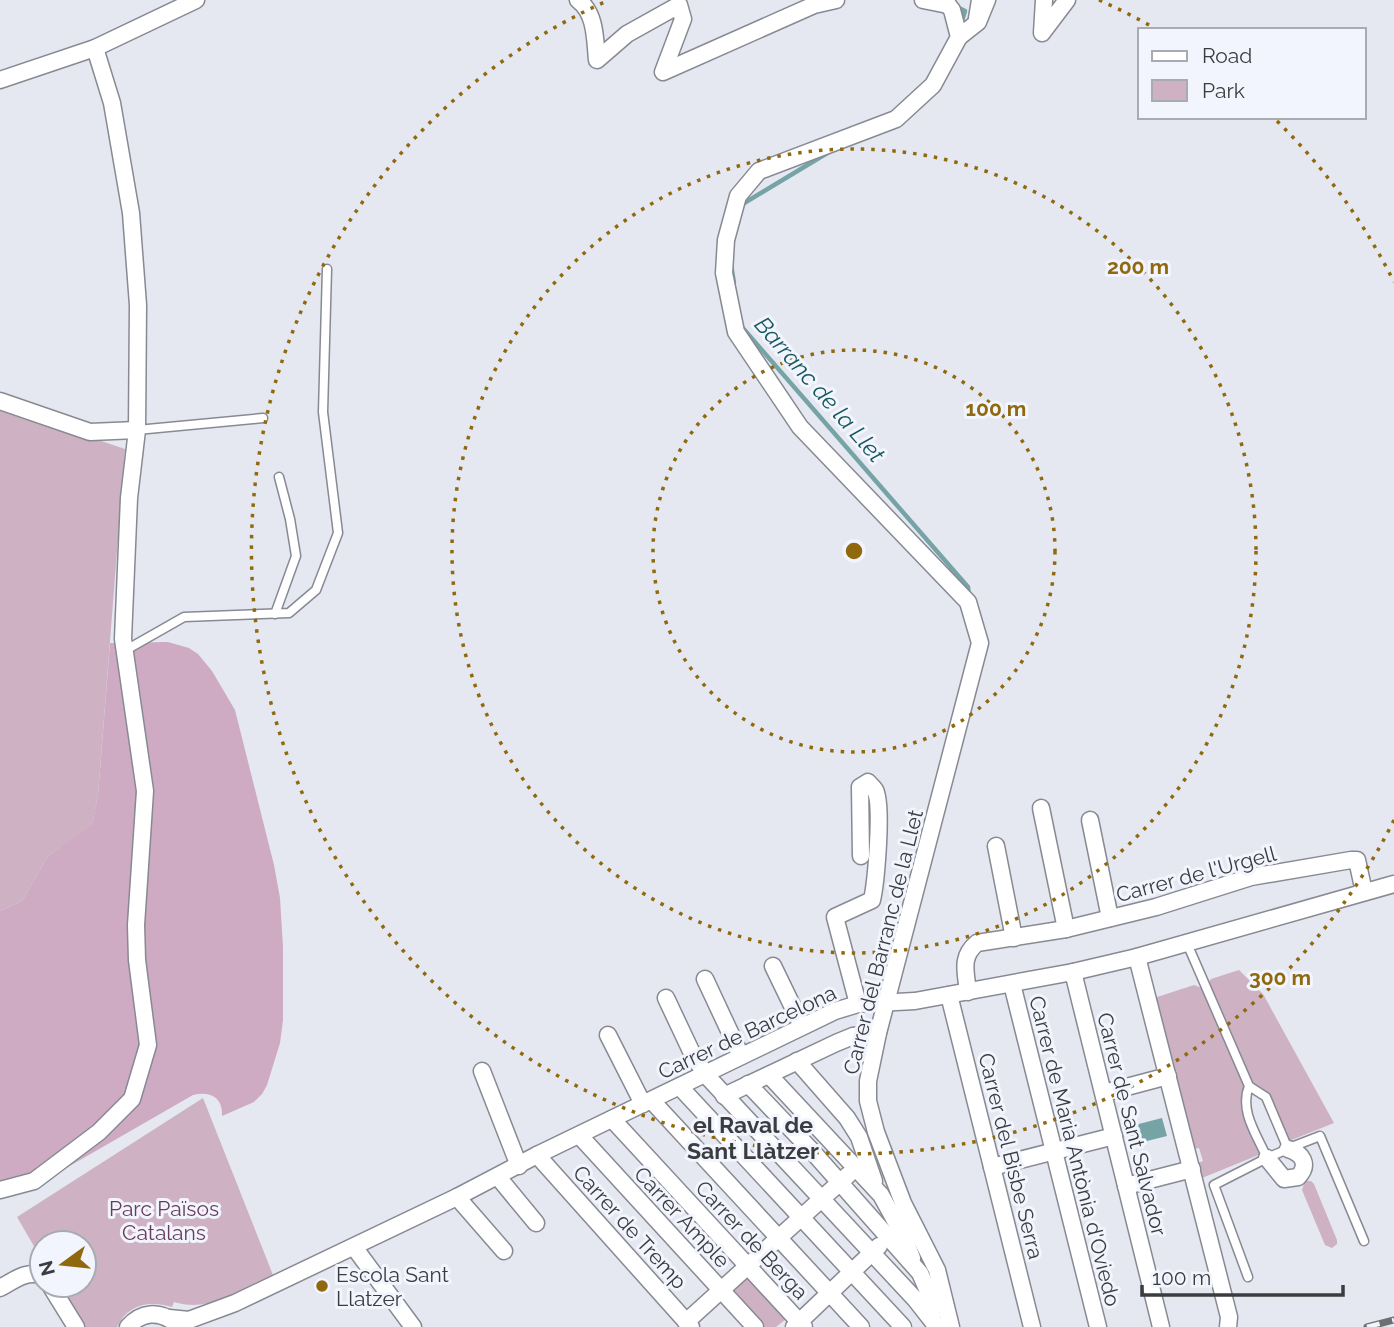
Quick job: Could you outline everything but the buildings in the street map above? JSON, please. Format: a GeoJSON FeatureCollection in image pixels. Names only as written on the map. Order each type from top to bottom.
{"type":"FeatureCollection","features":[{"type":"Feature","properties":{"kind":"street"},"geometry":{"type":"LineString","coordinates":[[0,80],[95,48],[195,0]]}},
{"type":"Feature","properties":{"kind":"street"},"geometry":{"type":"LineString","coordinates":[[578,0],[586,5],[595,31],[597,60],[627,34],[679,5],[683,19],[663,72],[814,5],[836,0]]}},
{"type":"Feature","properties":{"kind":"street"},"geometry":{"type":"LineString","coordinates":[[923,0],[946,3],[959,37]]}},
{"type":"Feature","properties":{"kind":"street","name":"Carrer del Barranc de la Llet"},"geometry":{"type":"LineString","coordinates":[[951,1327],[937,1270],[903,1203],[876,1132],[868,1101],[868,1081],[885,1004],[979,643],[968,602],[800,427],[736,332],[723,272],[726,240],[738,196],[760,171],[896,119],[933,85],[959,37],[978,22],[986,0]]}},
{"type":"Feature","properties":{"kind":"street"},"geometry":{"type":"LineString","coordinates":[[1044,0],[1042,33],[1067,0]]}},
{"type":"Feature","properties":{"kind":"street"},"geometry":{"type":"LineString","coordinates":[[0,1190],[34,1181],[99,1132],[132,1099],[148,1045],[137,960],[136,925],[145,791],[123,639],[129,498],[137,430],[138,305],[131,213],[112,103],[95,48]]}},
{"type":"Feature","properties":{"kind":"street"},"geometry":{"type":"LineString","coordinates":[[0,401],[90,432],[137,430]]}},
{"type":"Feature","properties":{"kind":"street"},"geometry":{"type":"LineString","coordinates":[[858,1004],[835,917],[872,900],[876,884],[877,792],[868,782],[860,787],[861,856]]}},
{"type":"Feature","properties":{"kind":"street"},"geometry":{"type":"LineString","coordinates":[[1041,808],[1066,929]]}},
{"type":"Feature","properties":{"kind":"street"},"geometry":{"type":"LineString","coordinates":[[1090,820],[1110,918]]}},
{"type":"Feature","properties":{"kind":"street"},"geometry":{"type":"LineString","coordinates":[[996,846],[1014,938]]}},
{"type":"Feature","properties":{"kind":"street","name":"Carrer de l'Urgell"},"geometry":{"type":"LineString","coordinates":[[968,992],[965,961],[969,950],[977,943],[1066,929],[1156,907],[1251,877],[1351,860],[1357,860],[1364,892]]}},
{"type":"Feature","properties":{"kind":"street","name":"Carrer de Barcelona"},"geometry":{"type":"LineString","coordinates":[[128,1327],[145,1315],[160,1314],[173,1323],[235,1303],[835,1011],[858,1004],[885,1004],[949,995],[1073,972],[1137,957],[1394,884]]}},
{"type":"Feature","properties":{"kind":"street"},"geometry":{"type":"LineString","coordinates":[[1137,957],[1229,1317],[1228,1327]]}},
{"type":"Feature","properties":{"kind":"street"},"geometry":{"type":"LineString","coordinates":[[773,966],[802,1026]]}},
{"type":"Feature","properties":{"kind":"street","name":"Carrer de Sant Salvador"},"geometry":{"type":"LineString","coordinates":[[1073,972],[1161,1327]]}},
{"type":"Feature","properties":{"kind":"street"},"geometry":{"type":"LineString","coordinates":[[705,979],[741,1056]]}},
{"type":"Feature","properties":{"kind":"street","name":"Carrer de Maria Antònia d'Oviedo"},"geometry":{"type":"LineString","coordinates":[[1012,985],[1098,1327]]}},
{"type":"Feature","properties":{"kind":"street","name":"Carrer del Bisbe Serra"},"geometry":{"type":"LineString","coordinates":[[949,995],[1031,1327]]}},
{"type":"Feature","properties":{"kind":"street"},"geometry":{"type":"LineString","coordinates":[[666,998],[705,1074],[936,1325]]}},
{"type":"Feature","properties":{"kind":"street"},"geometry":{"type":"LineString","coordinates":[[724,1096],[853,1036],[878,1033]]}},
{"type":"Feature","properties":{"kind":"street"},"geometry":{"type":"LineString","coordinates":[[608,1035],[647,1102],[779,1237],[861,1327]]}},
{"type":"Feature","properties":{"kind":"street"},"geometry":{"type":"LineString","coordinates":[[797,1061],[847,1118],[859,1137],[869,1170],[904,1237],[916,1270],[927,1289],[936,1325]]}},
{"type":"Feature","properties":{"kind":"street"},"geometry":{"type":"LineString","coordinates":[[482,1070],[519,1166]]}},
{"type":"Feature","properties":{"kind":"street"},"geometry":{"type":"LineString","coordinates":[[769,1074],[881,1195]]}},
{"type":"Feature","properties":{"kind":"street"},"geometry":{"type":"LineString","coordinates":[[1104,1093],[1168,1076]]}},
{"type":"Feature","properties":{"kind":"street"},"geometry":{"type":"LineString","coordinates":[[748,1084],[916,1270]]}},
{"type":"Feature","properties":{"kind":"street"},"geometry":{"type":"LineString","coordinates":[[680,1087],[902,1327]]}},
{"type":"Feature","properties":{"kind":"street","name":"Carrer de Berga"},"geometry":{"type":"LineString","coordinates":[[612,1119],[799,1325]]}},
{"type":"Feature","properties":{"kind":"street","name":"Carrer Ample"},"geometry":{"type":"LineString","coordinates":[[579,1135],[754,1327]]}},
{"type":"Feature","properties":{"kind":"street"},"geometry":{"type":"LineString","coordinates":[[992,1167],[1114,1136]]}},
{"type":"Feature","properties":{"kind":"street"},"geometry":{"type":"LineString","coordinates":[[1267,1158],[1284,1179],[1298,1177],[1305,1166],[1304,1159],[1299,1153],[1288,1149]]}},
{"type":"Feature","properties":{"kind":"street","name":"Carrer de Tremp"},"geometry":{"type":"LineString","coordinates":[[537,1155],[689,1324]]}},
{"type":"Feature","properties":{"kind":"street"},"geometry":{"type":"LineString","coordinates":[[689,1324],[720,1290],[856,1167]]}},
{"type":"Feature","properties":{"kind":"street"},"geometry":{"type":"LineString","coordinates":[[1126,1186],[1192,1169]]}},
{"type":"Feature","properties":{"kind":"street"},"geometry":{"type":"LineString","coordinates":[[498,1177],[536,1223]]}},
{"type":"Feature","properties":{"kind":"street"},"geometry":{"type":"LineString","coordinates":[[457,1197],[505,1251]]}},
{"type":"Feature","properties":{"kind":"street"},"geometry":{"type":"LineString","coordinates":[[799,1325],[888,1238]]}},
{"type":"Feature","properties":{"kind":"street"},"geometry":{"type":"LineString","coordinates":[[354,1247],[413,1327]]}},
{"type":"Feature","properties":{"kind":"street"},"geometry":{"type":"LineString","coordinates":[[0,1288],[28,1274]]}},
{"type":"Feature","properties":{"kind":"street"},"geometry":{"type":"LineString","coordinates":[[59,1299],[76,1327]]}},
{"type":"Feature","properties":{"kind":"street","name":"Carrer de Barcelona"},"geometry":{"type":"LineString","coordinates":[[201,1327],[235,1303]]}},
{"type":"Feature","properties":{"kind":"lane"},"geometry":{"type":"LineString","coordinates":[[959,37],[973,19],[976,0]]}},
{"type":"Feature","properties":{"kind":"lane"},"geometry":{"type":"LineString","coordinates":[[126,650],[184,617],[289,613],[316,590],[338,533],[323,412],[327,269]]}},
{"type":"Feature","properties":{"kind":"lane"},"geometry":{"type":"LineString","coordinates":[[137,430],[263,418]]}},
{"type":"Feature","properties":{"kind":"lane"},"geometry":{"type":"LineString","coordinates":[[275,614],[296,556],[279,477]]}},
{"type":"Feature","properties":{"kind":"lane"},"geometry":{"type":"LineString","coordinates":[[1186,942],[1249,1086],[1246,1111],[1267,1158]]}},
{"type":"Feature","properties":{"kind":"lane"},"geometry":{"type":"LineString","coordinates":[[1249,1086],[1266,1097],[1288,1149]]}},
{"type":"Feature","properties":{"kind":"lane"},"geometry":{"type":"LineString","coordinates":[[1248,1277],[1214,1185],[1267,1158],[1320,1136],[1364,1241]]}},
{"type":"Feature","properties":{"kind":"green space"},"geometry":{"type":"Polygon","coordinates":[[[0,407],[125,449],[98,795],[92,826],[48,856],[22,901],[0,911],[0,407]]]}},
{"type":"Feature","properties":{"kind":"green space"},"geometry":{"type":"Polygon","coordinates":[[[1239,970],[1263,994],[1334,1123],[1289,1141],[1253,1084],[1208,983],[1211,979],[1239,970]]]}},
{"type":"Feature","properties":{"kind":"green space"},"geometry":{"type":"Polygon","coordinates":[[[1194,985],[1202,988],[1244,1087],[1244,1099],[1261,1154],[1202,1178],[1198,1163],[1203,1161],[1199,1148],[1193,1149],[1154,998],[1194,985]]]}},
{"type":"Feature","properties":{"kind":"green space","name":"Parc Països Catalans"},"geometry":{"type":"Polygon","coordinates":[[[203,1098],[273,1275],[213,1302],[188,1305],[174,1302],[172,1307],[147,1304],[127,1313],[117,1327],[82,1327],[65,1299],[98,1299],[98,1229],[28,1229],[28,1236],[17,1217],[203,1098]]]}},
{"type":"Feature","properties":{"kind":"green space"},"geometry":{"type":"Polygon","coordinates":[[[1305,1181],[1314,1184],[1337,1240],[1337,1244],[1332,1248],[1325,1245],[1302,1190],[1305,1181]]]}},
{"type":"Feature","properties":{"kind":"green space"},"geometry":{"type":"Polygon","coordinates":[[[749,1268],[790,1316],[776,1327],[764,1327],[729,1284],[749,1268]]]}},
{"type":"Feature","properties":{"kind":"shaded area"},"geometry":{"type":"Polygon","coordinates":[[[168,642],[189,648],[198,654],[212,671],[235,710],[280,898],[283,1020],[280,1043],[267,1085],[254,1102],[222,1116],[220,1104],[214,1097],[205,1094],[193,1095],[28,1190],[0,1185],[0,911],[22,901],[48,856],[92,825],[98,795],[110,643],[168,642]]]}},
{"type":"Feature","properties":{"kind":"water"},"geometry":{"type":"Polygon","coordinates":[[[1162,1118],[1167,1136],[1135,1144],[1134,1138],[1130,1136],[1131,1126],[1162,1118]]]}},
{"type":"Feature","properties":{"kind":"waterway","name":"Barranc de la Llet"},"geometry":{"type":"LineString","coordinates":[[957,7],[965,11],[961,24]]}},
{"type":"Feature","properties":{"kind":"waterway","name":"Barranc de la Llet"},"geometry":{"type":"LineString","coordinates":[[741,205],[829,152]]}},
{"type":"Feature","properties":{"kind":"waterway","name":"Barranc de la Llet"},"geometry":{"type":"LineString","coordinates":[[731,264],[734,283]]}},
{"type":"Feature","properties":{"kind":"waterway","name":"Barranc de la Llet"},"geometry":{"type":"LineString","coordinates":[[741,326],[968,587],[969,596]]}},
{"type":"Feature","properties":{"kind":"railway"},"geometry":{"type":"LineString","coordinates":[[1367,1327],[1394,1320]]}},
{"type":"Feature","properties":{"kind":"place","name":"Escola Sant Llatzer"},"geometry":{"type":"Point","coordinates":[322,1286]}},
{"type":"Feature","properties":{"kind":"district","name":"el Raval de Sant Llàtzer"},"geometry":{"type":"Point","coordinates":[753,1137]}}]}
